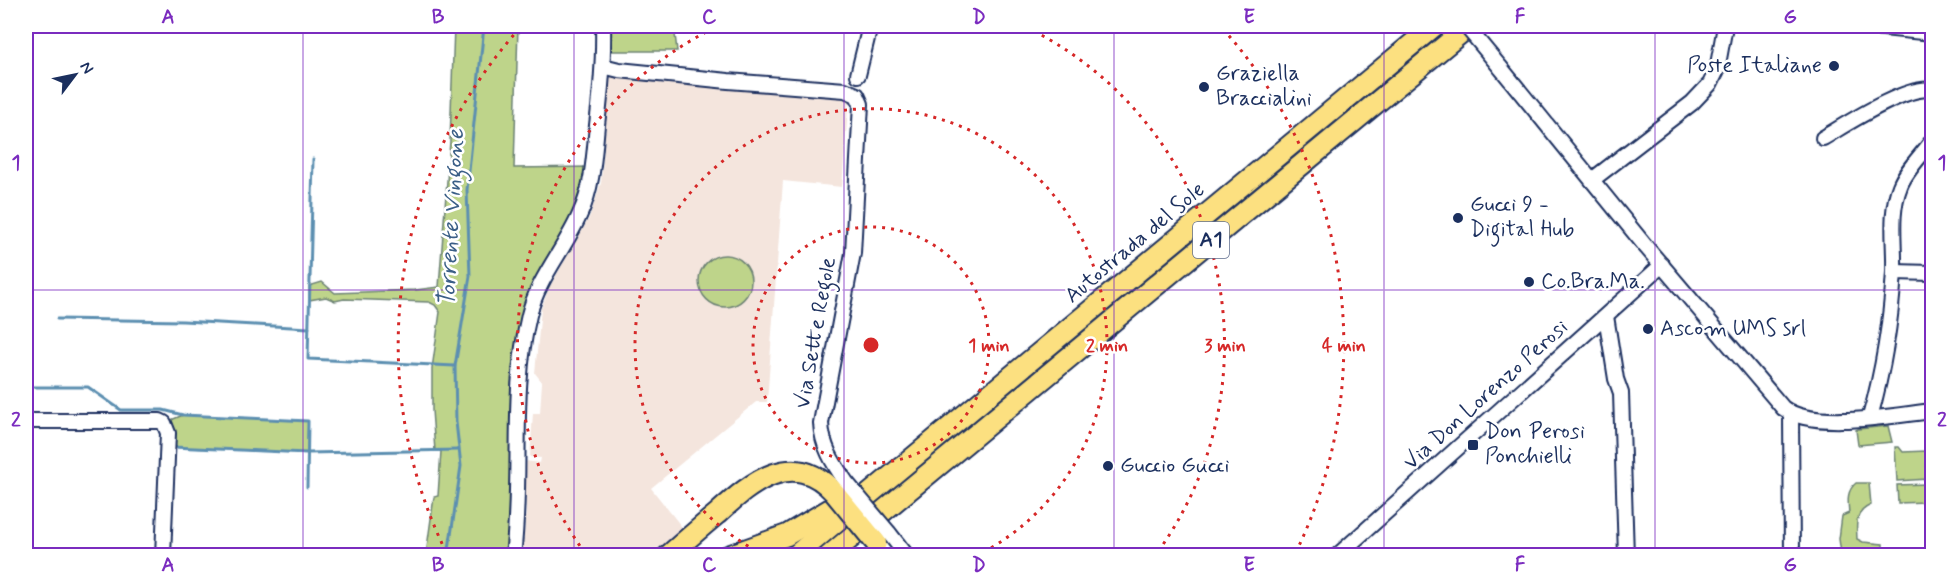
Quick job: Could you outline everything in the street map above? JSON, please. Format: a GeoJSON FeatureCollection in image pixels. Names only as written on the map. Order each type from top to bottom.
{"type":"FeatureCollection","features":[{"type":"Feature","properties":{"kind":"highway","name":"Autostrada del Sole"},"geometry":{"type":"LineString","coordinates":[[795,555],[848,496],[939,436],[1434,26]]}},
{"type":"Feature","properties":{"kind":"highway","name":"Autostrada del Sole"},"geometry":{"type":"LineString","coordinates":[[829,555],[878,534],[953,453],[1467,26]]}},
{"type":"Feature","properties":{"kind":"highway"},"geometry":{"type":"LineString","coordinates":[[668,555],[745,489],[768,475],[790,472],[803,473],[848,496],[878,534],[848,555]]}},
{"type":"Feature","properties":{"kind":"highway"},"geometry":{"type":"LineString","coordinates":[[728,555],[787,535],[848,496]]}},
{"type":"Feature","properties":{"kind":"street"},"geometry":{"type":"LineString","coordinates":[[513,555],[517,427],[528,324],[536,297],[572,232],[588,193],[594,158],[603,66],[603,26]]}},
{"type":"Feature","properties":{"kind":"street"},"geometry":{"type":"LineString","coordinates":[[858,75],[870,26]]}},
{"type":"Feature","properties":{"kind":"street"},"geometry":{"type":"LineString","coordinates":[[1467,26],[1662,265],[1779,404],[1791,414],[1817,420],[1932,411]]}},
{"type":"Feature","properties":{"kind":"street"},"geometry":{"type":"LineString","coordinates":[[1592,180],[1680,112],[1710,84],[1717,70],[1725,26]]}},
{"type":"Feature","properties":{"kind":"street"},"geometry":{"type":"LineString","coordinates":[[1864,26],[1932,33]]}},
{"type":"Feature","properties":{"kind":"street","name":"Via Sette Regole"},"geometry":{"type":"LineString","coordinates":[[603,66],[619,70],[855,92],[861,104],[854,239],[851,268],[821,423],[822,437],[848,496]]}},
{"type":"Feature","properties":{"kind":"street"},"geometry":{"type":"LineString","coordinates":[[1823,138],[1859,116],[1907,94],[1919,90],[1932,90]]}},
{"type":"Feature","properties":{"kind":"street"},"geometry":{"type":"LineString","coordinates":[[1870,417],[1887,337],[1894,272],[1893,220],[1897,196],[1902,181],[1932,141]]}},
{"type":"Feature","properties":{"kind":"street","name":"Via Don Lorenzo Perosi"},"geometry":{"type":"LineString","coordinates":[[1338,555],[1662,265]]}},
{"type":"Feature","properties":{"kind":"street"},"geometry":{"type":"LineString","coordinates":[[1894,272],[1932,273]]}},
{"type":"Feature","properties":{"kind":"street"},"geometry":{"type":"LineString","coordinates":[[1606,316],[1616,379],[1621,393],[1626,555]]}},
{"type":"Feature","properties":{"kind":"street"},"geometry":{"type":"LineString","coordinates":[[1791,414],[1792,555]]}},
{"type":"Feature","properties":{"kind":"street"},"geometry":{"type":"LineString","coordinates":[[26,421],[160,421],[164,423],[168,433],[163,555]]}},
{"type":"Feature","properties":{"kind":"street"},"geometry":{"type":"LineString","coordinates":[[878,534],[907,555]]}},
{"type":"Feature","properties":{"kind":"shaded area"},"geometry":{"type":"Polygon","coordinates":[[[610,76],[849,95],[842,187],[783,181],[767,402],[756,402],[651,488],[685,531],[658,555],[522,556],[526,514],[525,461],[540,463],[541,458],[530,457],[533,413],[540,413],[542,382],[535,373],[541,309],[549,288],[589,218],[601,183],[610,76]]]}},
{"type":"Feature","properties":{"kind":"green space"},"geometry":{"type":"Polygon","coordinates":[[[454,26],[518,26],[514,168],[593,167],[528,324],[513,555],[426,555],[434,497],[438,496],[441,451],[435,451],[432,410],[432,369],[440,312],[435,305],[429,302],[344,299],[335,301],[326,297],[309,300],[309,286],[322,282],[335,293],[439,287],[450,141],[454,26]]]}},
{"type":"Feature","properties":{"kind":"green space"},"geometry":{"type":"Polygon","coordinates":[[[603,26],[674,26],[677,51],[604,51],[603,26]]]}},
{"type":"Feature","properties":{"kind":"green space"},"geometry":{"type":"Polygon","coordinates":[[[720,255],[730,255],[744,262],[751,281],[744,300],[730,307],[720,307],[710,303],[703,296],[699,286],[699,276],[703,266],[710,259],[720,255]]]}},
{"type":"Feature","properties":{"kind":"green space"},"geometry":{"type":"Polygon","coordinates":[[[183,415],[308,421],[307,453],[172,447],[164,423],[183,415]]]}},
{"type":"Feature","properties":{"kind":"green space"},"geometry":{"type":"Polygon","coordinates":[[[1888,426],[1892,442],[1858,445],[1856,430],[1888,426]]]}},
{"type":"Feature","properties":{"kind":"green space"},"geometry":{"type":"Polygon","coordinates":[[[1895,447],[1899,447],[1903,452],[1926,451],[1927,479],[1897,481],[1895,447]]]}},
{"type":"Feature","properties":{"kind":"green space"},"geometry":{"type":"Polygon","coordinates":[[[1856,483],[1869,483],[1871,505],[1859,515],[1857,539],[1863,542],[1883,544],[1883,555],[1851,556],[1841,553],[1839,539],[1842,516],[1849,513],[1849,493],[1856,483]]]}},
{"type":"Feature","properties":{"kind":"green space"},"geometry":{"type":"Polygon","coordinates":[[[1927,484],[1927,502],[1898,503],[1897,485],[1927,484]]]}},
{"type":"Feature","properties":{"kind":"waterway","name":"Torrente Vingone"},"geometry":{"type":"LineString","coordinates":[[448,556],[461,466],[456,422],[455,366],[470,276],[467,190],[484,26]]}},
{"type":"Feature","properties":{"kind":"waterway"},"geometry":{"type":"LineString","coordinates":[[313,159],[308,359],[455,366]]}},
{"type":"Feature","properties":{"kind":"waterway"},"geometry":{"type":"LineString","coordinates":[[57,319],[183,321],[309,328]]}},
{"type":"Feature","properties":{"kind":"waterway"},"geometry":{"type":"LineString","coordinates":[[26,387],[88,387],[121,410],[163,410],[183,415],[308,421],[307,487]]}},
{"type":"Feature","properties":{"kind":"waterway"},"geometry":{"type":"LineString","coordinates":[[172,447],[307,453],[458,450]]}},
{"type":"Feature","properties":{"kind":"place","name":"Poste Italiane"},"geometry":{"type":"Point","coordinates":[1834,66]}},
{"type":"Feature","properties":{"kind":"place","name":"Graziella Braccialini"},"geometry":{"type":"Point","coordinates":[1204,87]}},
{"type":"Feature","properties":{"kind":"place","name":"Gucci 9 - Digital Hub"},"geometry":{"type":"Point","coordinates":[1458,218]}},
{"type":"Feature","properties":{"kind":"place","name":"Co.Bra.Ma."},"geometry":{"type":"Point","coordinates":[1529,282]}},
{"type":"Feature","properties":{"kind":"place","name":"Ascom UMS srl"},"geometry":{"type":"Point","coordinates":[1648,329]}},
{"type":"Feature","properties":{"kind":"place","name":"Don Perosi Ponchielli"},"geometry":{"type":"Point","coordinates":[1473,445]}},
{"type":"Feature","properties":{"kind":"place","name":"Guccio Gucci"},"geometry":{"type":"Point","coordinates":[1108,466]}}]}
